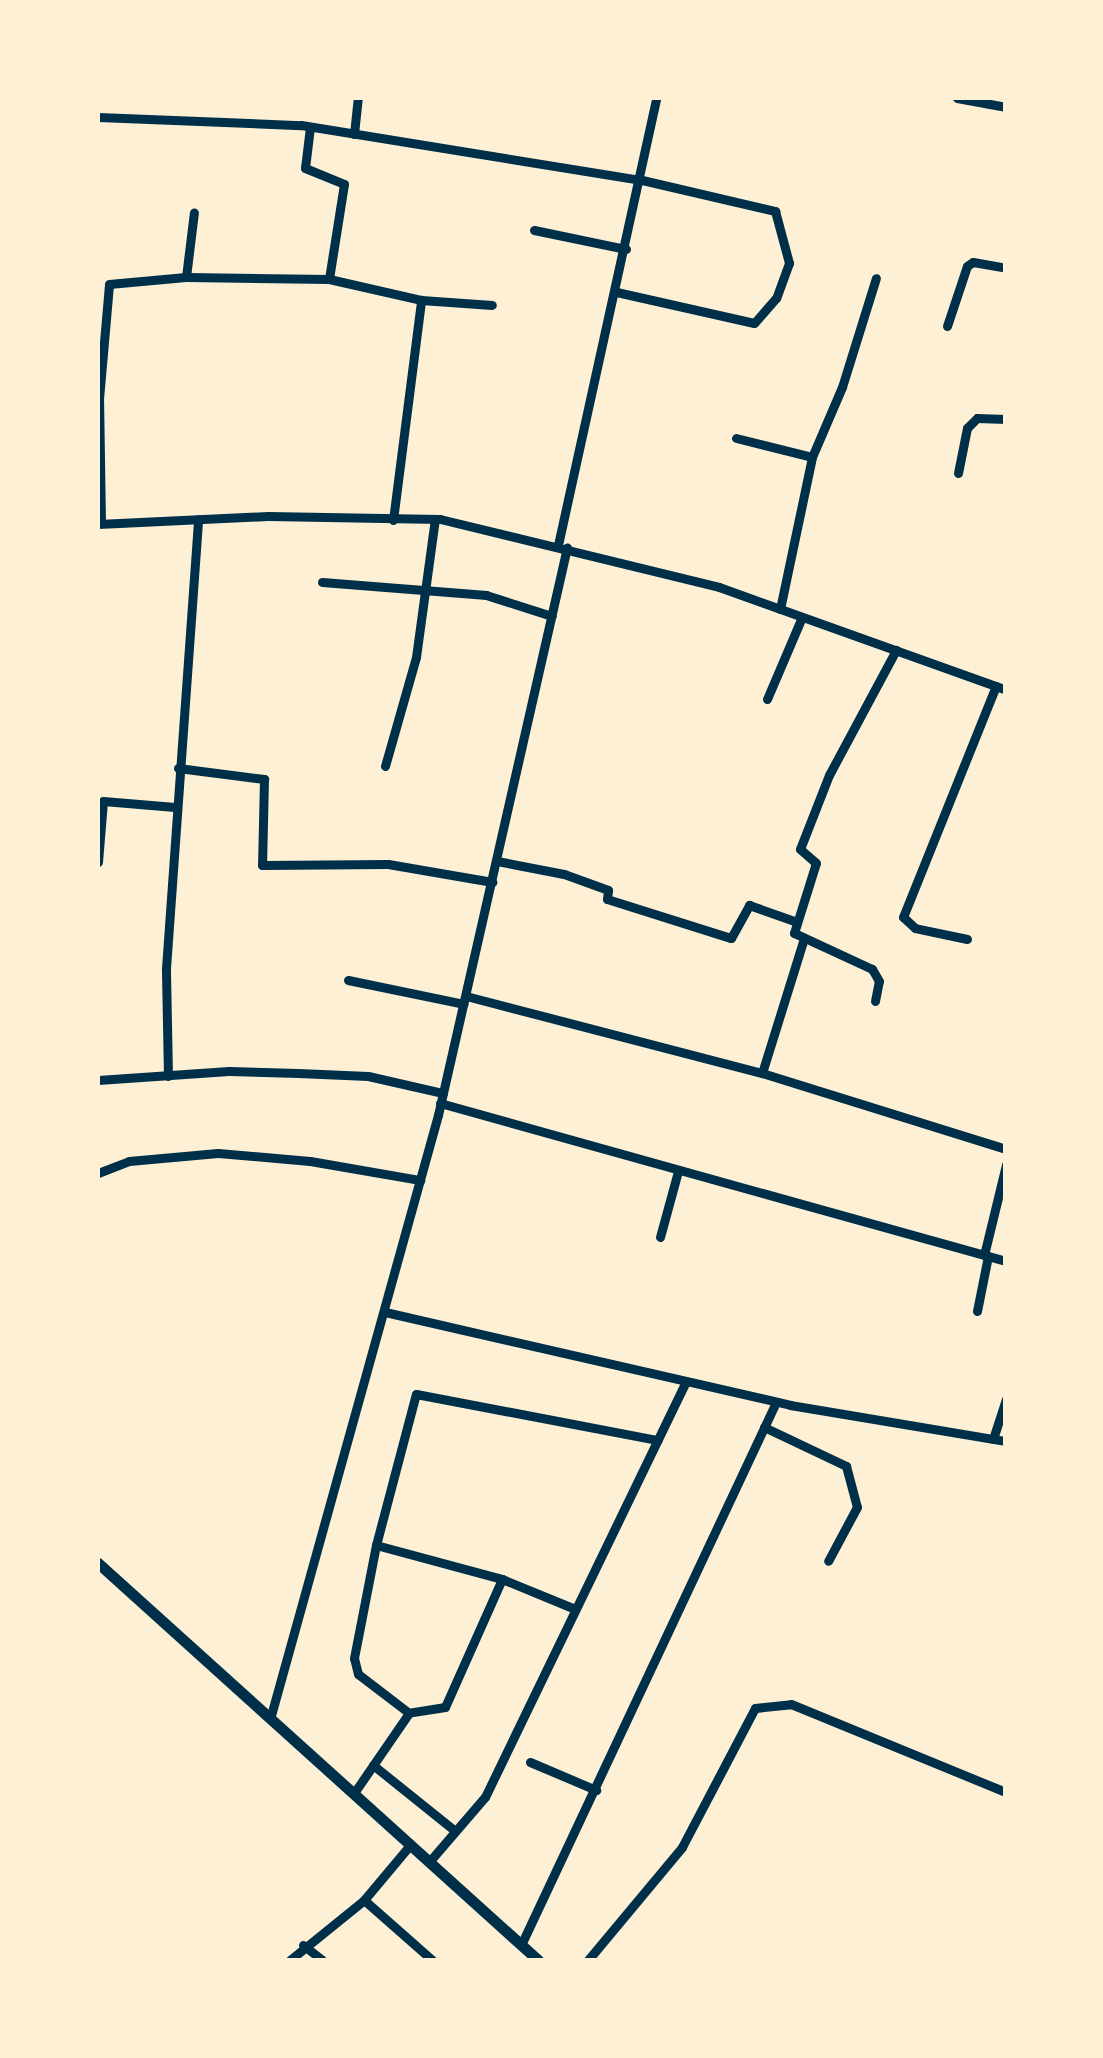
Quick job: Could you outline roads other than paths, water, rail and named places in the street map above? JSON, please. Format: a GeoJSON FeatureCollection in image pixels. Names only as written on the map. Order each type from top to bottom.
{"type":"FeatureCollection","features":[{"type":"Feature","properties":{"kind":"street"},"geometry":{"type":"LineString","coordinates":[[354,134],[358,98]]}},
{"type":"Feature","properties":{"kind":"street"},"geometry":{"type":"LineString","coordinates":[[270,1719],[442,1098],[552,616],[656,98]]}},
{"type":"Feature","properties":{"kind":"street"},"geometry":{"type":"LineString","coordinates":[[957,98],[1006,107]]}},
{"type":"Feature","properties":{"kind":"street"},"geometry":{"type":"LineString","coordinates":[[98,117],[310,127],[642,180],[775,211],[789,262],[776,298],[754,322],[616,292]]}},
{"type":"Feature","properties":{"kind":"street"},"geometry":{"type":"LineString","coordinates":[[310,127],[305,168],[344,184],[328,279]]}},
{"type":"Feature","properties":{"kind":"street"},"geometry":{"type":"LineString","coordinates":[[186,276],[194,212]]}},
{"type":"Feature","properties":{"kind":"street"},"geometry":{"type":"LineString","coordinates":[[534,230],[626,249]]}},
{"type":"Feature","properties":{"kind":"street"},"geometry":{"type":"LineString","coordinates":[[947,326],[968,266],[973,262],[1006,268]]}},
{"type":"Feature","properties":{"kind":"street"},"geometry":{"type":"LineString","coordinates":[[492,306],[421,300],[328,279],[186,276],[109,284],[98,399],[99,524],[198,519],[435,519],[563,546],[719,587],[1001,688],[903,917],[915,928],[967,940]]}},
{"type":"Feature","properties":{"kind":"street"},"geometry":{"type":"LineString","coordinates":[[780,609],[812,457],[842,387],[876,278]]}},
{"type":"Feature","properties":{"kind":"street"},"geometry":{"type":"LineString","coordinates":[[393,520],[421,300]]}},
{"type":"Feature","properties":{"kind":"street"},"geometry":{"type":"LineString","coordinates":[[958,472],[967,428],[977,418],[1006,419]]}},
{"type":"Feature","properties":{"kind":"street"},"geometry":{"type":"LineString","coordinates":[[736,438],[812,457]]}},
{"type":"Feature","properties":{"kind":"street"},"geometry":{"type":"LineString","coordinates":[[168,1076],[166,968],[198,519]]}},
{"type":"Feature","properties":{"kind":"street"},"geometry":{"type":"LineString","coordinates":[[386,766],[416,656],[435,519]]}},
{"type":"Feature","properties":{"kind":"street"},"geometry":{"type":"LineString","coordinates":[[322,582],[486,595],[552,616]]}},
{"type":"Feature","properties":{"kind":"street"},"geometry":{"type":"LineString","coordinates":[[766,699],[802,617]]}},
{"type":"Feature","properties":{"kind":"street"},"geometry":{"type":"LineString","coordinates":[[875,1001],[879,982],[872,969],[794,933],[816,863],[800,849],[829,775],[896,650]]}},
{"type":"Feature","properties":{"kind":"street"},"geometry":{"type":"LineString","coordinates":[[178,768],[264,779],[262,865],[388,864],[492,882]]}},
{"type":"Feature","properties":{"kind":"street"},"geometry":{"type":"LineString","coordinates":[[98,862],[104,801],[175,806]]}},
{"type":"Feature","properties":{"kind":"street"},"geometry":{"type":"LineString","coordinates":[[497,860],[564,874],[608,890],[607,899],[731,938],[749,905],[797,922]]}},
{"type":"Feature","properties":{"kind":"street"},"geometry":{"type":"LineString","coordinates":[[762,1073],[804,938]]}},
{"type":"Feature","properties":{"kind":"street"},"geometry":{"type":"LineString","coordinates":[[348,980],[465,1000],[762,1073],[1006,1149]]}},
{"type":"Feature","properties":{"kind":"street"},"geometry":{"type":"LineString","coordinates":[[98,1080],[229,1071],[368,1076],[678,1171],[1006,1261]]}},
{"type":"Feature","properties":{"kind":"street"},"geometry":{"type":"LineString","coordinates":[[98,1173],[129,1161],[218,1153],[310,1161],[420,1180]]}},
{"type":"Feature","properties":{"kind":"street"},"geometry":{"type":"LineString","coordinates":[[977,1311],[1006,1165]]}},
{"type":"Feature","properties":{"kind":"street"},"geometry":{"type":"LineString","coordinates":[[660,1237],[678,1171]]}},
{"type":"Feature","properties":{"kind":"street"},"geometry":{"type":"LineString","coordinates":[[385,1312],[776,1402],[1006,1442]]}},
{"type":"Feature","properties":{"kind":"street"},"geometry":{"type":"LineString","coordinates":[[429,1862],[486,1797],[686,1382]]}},
{"type":"Feature","properties":{"kind":"street"},"geometry":{"type":"LineString","coordinates":[[502,1579],[445,1708],[410,1713],[358,1674],[355,1666],[376,1545],[416,1394],[658,1440]]}},
{"type":"Feature","properties":{"kind":"street"},"geometry":{"type":"LineString","coordinates":[[994,1439],[1006,1399]]}},
{"type":"Feature","properties":{"kind":"street"},"geometry":{"type":"LineString","coordinates":[[520,1945],[776,1402]]}},
{"type":"Feature","properties":{"kind":"street"},"geometry":{"type":"LineString","coordinates":[[764,1427],[846,1466],[857,1508],[828,1561]]}},
{"type":"Feature","properties":{"kind":"street"},"geometry":{"type":"LineString","coordinates":[[376,1545],[502,1579],[574,1609]]}},
{"type":"Feature","properties":{"kind":"street"},"geometry":{"type":"LineString","coordinates":[[98,1562],[538,1960]]}},
{"type":"Feature","properties":{"kind":"street"},"geometry":{"type":"LineString","coordinates":[[588,1960],[682,1847],[755,1708],[791,1704],[1006,1792]]}},
{"type":"Feature","properties":{"kind":"street"},"geometry":{"type":"LineString","coordinates":[[354,1794],[410,1713]]}},
{"type":"Feature","properties":{"kind":"street"},"geometry":{"type":"LineString","coordinates":[[530,1762],[596,1790]]}},
{"type":"Feature","properties":{"kind":"street"},"geometry":{"type":"LineString","coordinates":[[373,1766],[456,1831]]}},
{"type":"Feature","properties":{"kind":"street"},"geometry":{"type":"LineString","coordinates":[[290,1960],[303,1945],[364,1900],[410,1844]]}},
{"type":"Feature","properties":{"kind":"street"},"geometry":{"type":"LineString","coordinates":[[364,1900],[432,1960]]}},
{"type":"Feature","properties":{"kind":"street"},"geometry":{"type":"LineString","coordinates":[[303,1945],[322,1960]]}}]}
